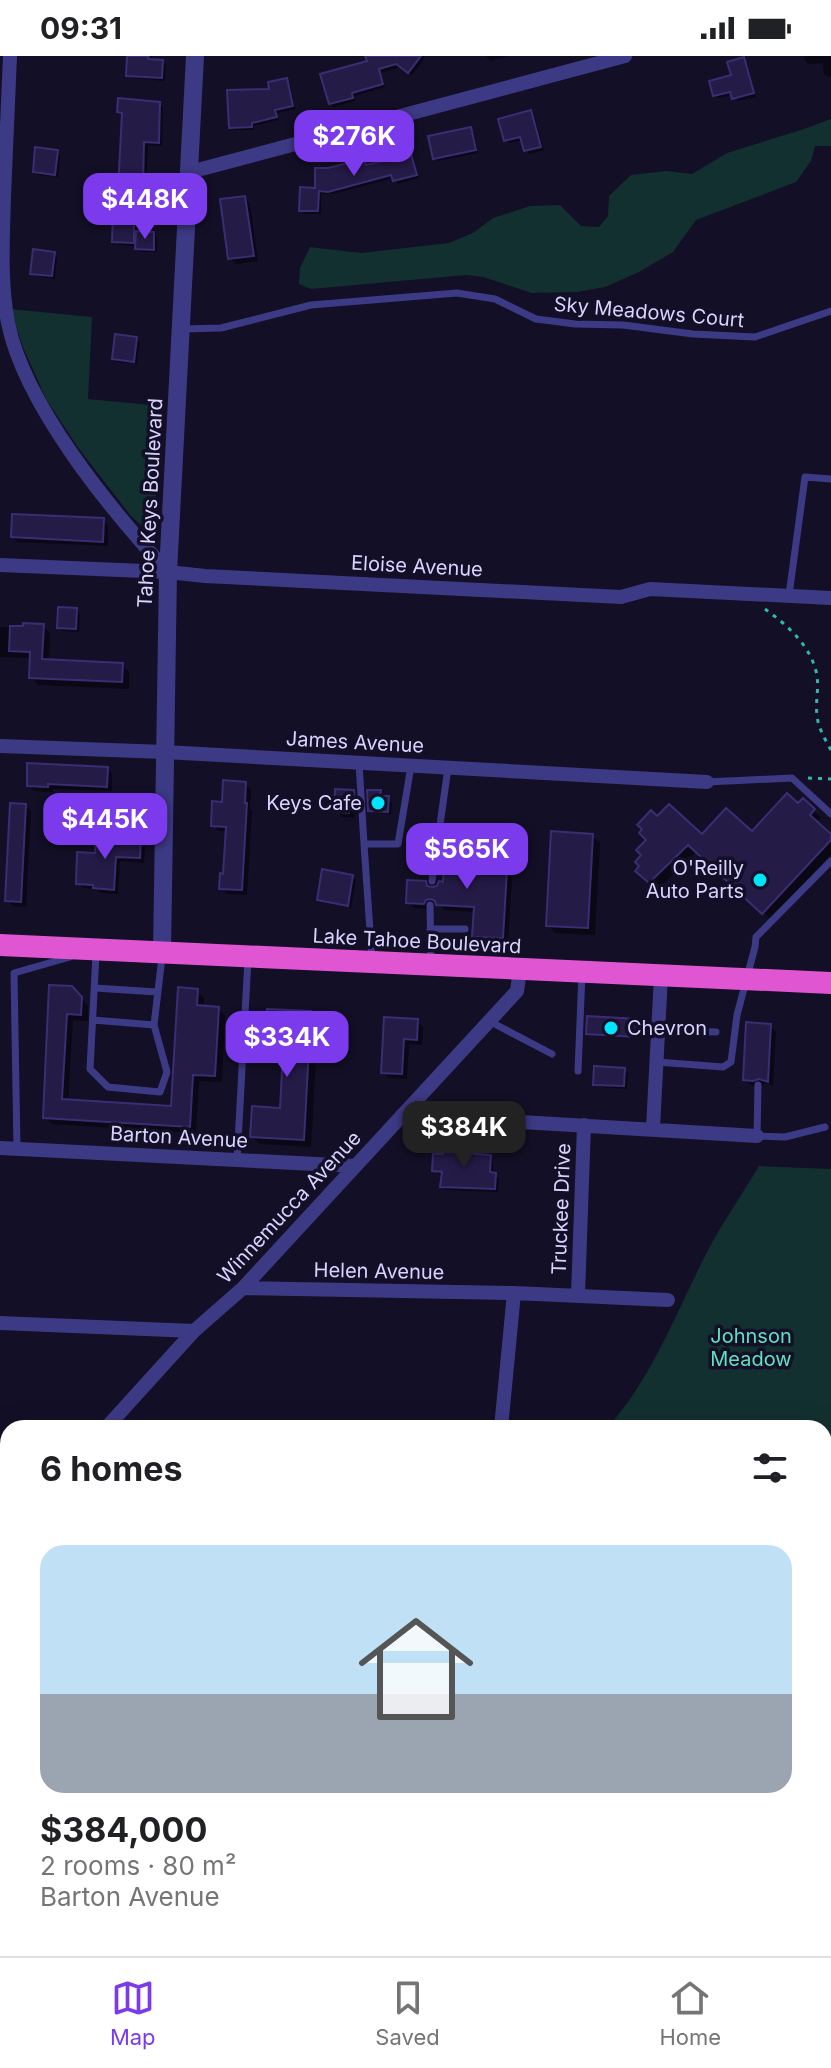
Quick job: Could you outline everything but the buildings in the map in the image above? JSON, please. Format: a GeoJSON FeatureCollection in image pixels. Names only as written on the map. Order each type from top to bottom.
{"type":"FeatureCollection","features":[{"type":"Feature","properties":{"kind":"highway","name":"Lake Tahoe Boulevard"},"geometry":{"type":"LineString","coordinates":[[0,945],[831,983]]}},
{"type":"Feature","properties":{"kind":"street"},"geometry":{"type":"LineString","coordinates":[[10,56],[3,238],[3,290],[8,326],[22,368],[40,404],[68,447],[131,530],[168,572]]}},
{"type":"Feature","properties":{"kind":"street","name":"Tahoe Keys Boulevard"},"geometry":{"type":"LineString","coordinates":[[162,952],[168,572],[195,56]]}},
{"type":"Feature","properties":{"kind":"street"},"geometry":{"type":"LineString","coordinates":[[190,172],[625,56]]}},
{"type":"Feature","properties":{"kind":"street","name":"Eloise Avenue"},"geometry":{"type":"LineString","coordinates":[[0,565],[621,597],[650,589],[831,598]]}},
{"type":"Feature","properties":{"kind":"street","name":"James Avenue"},"geometry":{"type":"LineString","coordinates":[[0,746],[707,782]]}},
{"type":"Feature","properties":{"kind":"street","name":"Winnemucca Avenue"},"geometry":{"type":"LineString","coordinates":[[113,1420],[194,1331],[243,1288],[517,991],[520,970]]}},
{"type":"Feature","properties":{"kind":"street"},"geometry":{"type":"LineString","coordinates":[[653,1128],[661,976]]}},
{"type":"Feature","properties":{"kind":"street"},"geometry":{"type":"LineString","coordinates":[[402,1115],[757,1136]]}},
{"type":"Feature","properties":{"kind":"street","name":"Truckee Drive"},"geometry":{"type":"LineString","coordinates":[[578,1295],[584,1125]]}},
{"type":"Feature","properties":{"kind":"street","name":"Barton Avenue"},"geometry":{"type":"LineString","coordinates":[[0,1148],[355,1166]]}},
{"type":"Feature","properties":{"kind":"street","name":"Helen Avenue"},"geometry":{"type":"LineString","coordinates":[[243,1288],[514,1293],[668,1300]]}},
{"type":"Feature","properties":{"kind":"street"},"geometry":{"type":"LineString","coordinates":[[502,1420],[514,1293]]}},
{"type":"Feature","properties":{"kind":"street"},"geometry":{"type":"LineString","coordinates":[[0,1323],[194,1331]]}},
{"type":"Feature","properties":{"kind":"lane","name":"Sky Meadows Court"},"geometry":{"type":"LineString","coordinates":[[181,330],[221,328],[311,305],[457,293],[495,299],[536,319],[755,337],[831,311]]}},
{"type":"Feature","properties":{"kind":"lane"},"geometry":{"type":"LineString","coordinates":[[789,595],[805,477],[831,479]]}},
{"type":"Feature","properties":{"kind":"lane"},"geometry":{"type":"LineString","coordinates":[[359,763],[372,962]]}},
{"type":"Feature","properties":{"kind":"lane"},"geometry":{"type":"LineString","coordinates":[[364,844],[398,844],[411,766]]}},
{"type":"Feature","properties":{"kind":"lane"},"geometry":{"type":"LineString","coordinates":[[432,881],[448,768]]}},
{"type":"Feature","properties":{"kind":"lane"},"geometry":{"type":"LineString","coordinates":[[707,782],[792,778],[831,814]]}},
{"type":"Feature","properties":{"kind":"lane"},"geometry":{"type":"LineString","coordinates":[[657,1062],[723,1067],[731,1062],[737,1015],[756,937],[831,861]]}},
{"type":"Feature","properties":{"kind":"lane"},"geometry":{"type":"LineString","coordinates":[[430,905],[431,965]]}},
{"type":"Feature","properties":{"kind":"lane"},"geometry":{"type":"LineString","coordinates":[[430,929],[465,929]]}},
{"type":"Feature","properties":{"kind":"lane"},"geometry":{"type":"LineString","coordinates":[[17,1149],[14,973],[97,950],[90,1069],[108,1087],[160,1092],[167,1072],[154,1025],[162,952]]}},
{"type":"Feature","properties":{"kind":"lane"},"geometry":{"type":"LineString","coordinates":[[237,1160],[248,956]]}},
{"type":"Feature","properties":{"kind":"lane"},"geometry":{"type":"LineString","coordinates":[[578,1071],[582,972]]}},
{"type":"Feature","properties":{"kind":"lane"},"geometry":{"type":"LineString","coordinates":[[95,988],[157,992]]}},
{"type":"Feature","properties":{"kind":"lane"},"geometry":{"type":"LineString","coordinates":[[93,1020],[154,1025]]}},
{"type":"Feature","properties":{"kind":"lane"},"geometry":{"type":"LineString","coordinates":[[489,1021],[552,1054]]}},
{"type":"Feature","properties":{"kind":"lane"},"geometry":{"type":"LineString","coordinates":[[659,1030],[716,1032]]}},
{"type":"Feature","properties":{"kind":"lane"},"geometry":{"type":"LineString","coordinates":[[758,1085],[757,1136],[785,1137],[825,1127]]}},
{"type":"Feature","properties":{"kind":"path"},"geometry":{"type":"LineString","coordinates":[[736,593],[766,609],[799,638],[817,672],[817,715],[821,732],[831,750]]}},
{"type":"Feature","properties":{"kind":"path"},"geometry":{"type":"LineString","coordinates":[[792,778],[831,779]]}},
{"type":"Feature","properties":{"kind":"green space"},"geometry":{"type":"Polygon","coordinates":[[[831,119],[831,146],[815,146],[811,161],[796,182],[696,220],[673,252],[605,287],[577,292],[532,293],[483,277],[466,275],[311,289],[299,284],[300,268],[310,247],[361,253],[449,243],[473,233],[493,218],[530,206],[560,205],[581,226],[599,227],[608,216],[609,196],[631,175],[666,171],[692,174],[727,153],[831,119]]]}},
{"type":"Feature","properties":{"kind":"green space"},"geometry":{"type":"Polygon","coordinates":[[[10,309],[92,317],[88,399],[160,406],[155,518],[148,528],[131,516],[79,449],[46,399],[10,309]]]}},
{"type":"Feature","properties":{"kind":"green space","name":"Johnson Meadow"},"geometry":{"type":"Polygon","coordinates":[[[759,1166],[831,1169],[831,1420],[614,1420],[649,1370],[722,1226],[759,1166]]]}},
{"type":"Feature","properties":{"kind":"place","name":"Keys Cafe"},"geometry":{"type":"Point","coordinates":[378,803]}},
{"type":"Feature","properties":{"kind":"place","name":"O'Reilly Auto Parts"},"geometry":{"type":"Point","coordinates":[760,880]}},
{"type":"Feature","properties":{"kind":"place","name":"Chevron"},"geometry":{"type":"Point","coordinates":[611,1028]}}]}
